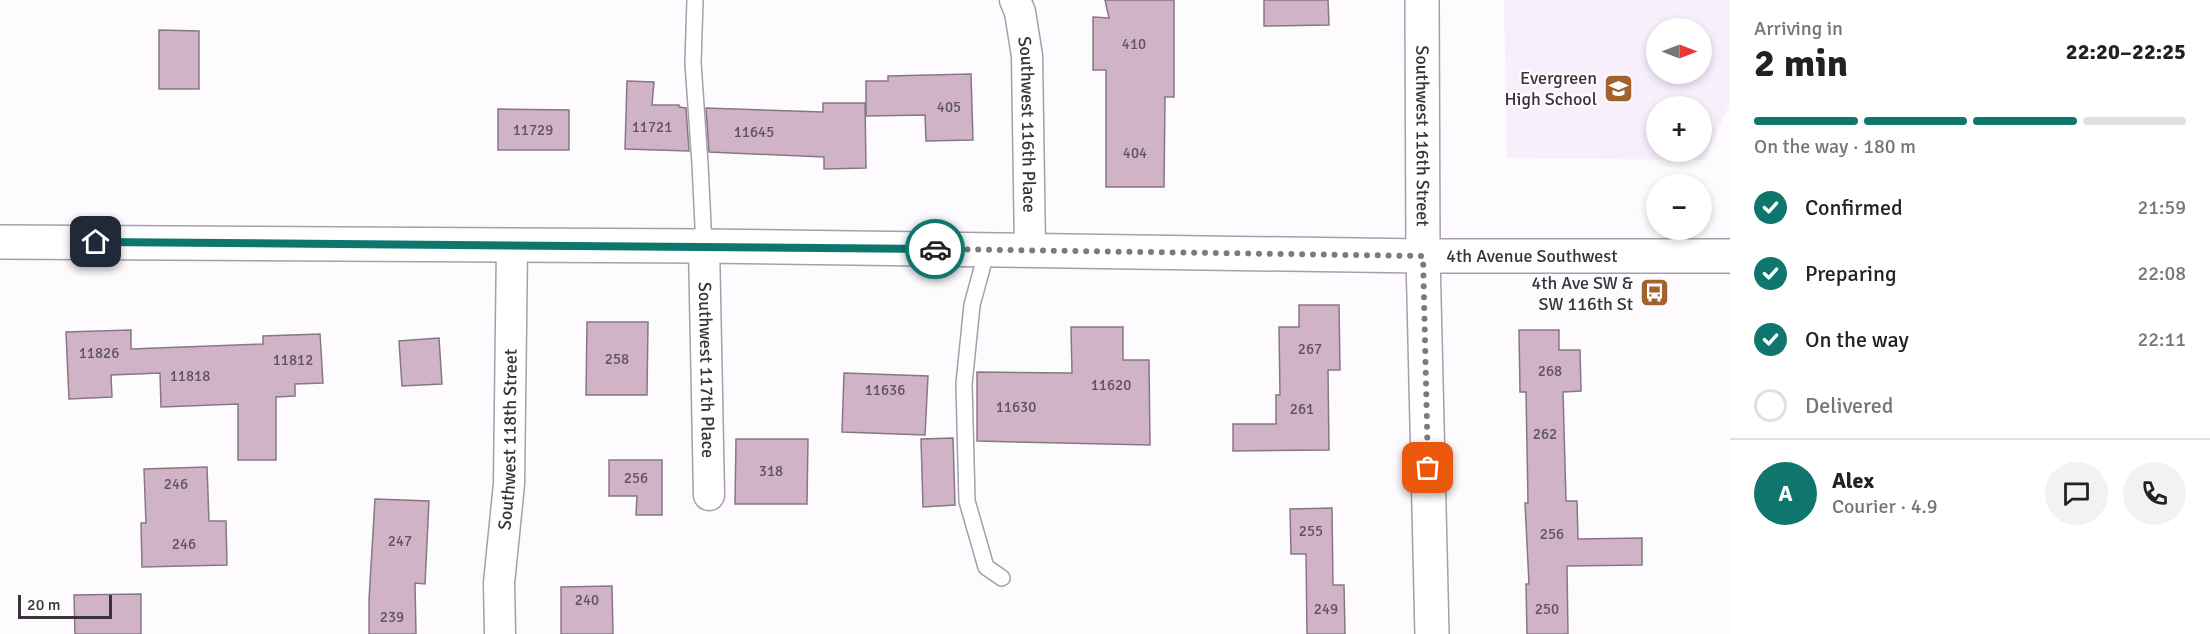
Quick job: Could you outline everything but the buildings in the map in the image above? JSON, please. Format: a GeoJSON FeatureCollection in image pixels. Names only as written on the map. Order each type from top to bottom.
{"type":"FeatureCollection","features":[{"type":"Feature","properties":{"kind":"street","name":"Southwest 116th Place"},"geometry":{"type":"LineString","coordinates":[[1015,0],[1020,12],[1027,56],[1030,250]]}},
{"type":"Feature","properties":{"kind":"street","name":"Southwest 116th Street"},"geometry":{"type":"LineString","coordinates":[[1422,0],[1423,256],[1432,634]]}},
{"type":"Feature","properties":{"kind":"street","name":"4th Avenue Southwest"},"geometry":{"type":"LineString","coordinates":[[0,242],[704,246],[1423,256],[1730,256]]}},
{"type":"Feature","properties":{"kind":"street","name":"Southwest 118th Street"},"geometry":{"type":"LineString","coordinates":[[500,634],[499,583],[509,484],[512,246]]}},
{"type":"Feature","properties":{"kind":"street","name":"Southwest 117th Place"},"geometry":{"type":"LineString","coordinates":[[704,246],[709,495]]}},
{"type":"Feature","properties":{"kind":"lane"},"geometry":{"type":"LineString","coordinates":[[695,0],[693,63],[704,246]]}},
{"type":"Feature","properties":{"kind":"lane"},"geometry":{"type":"LineString","coordinates":[[987,250],[972,305],[964,384],[967,501],[986,567],[1002,578]]}},
{"type":"Feature","properties":{"kind":"shaded area","name":"Evergreen High School"},"geometry":{"type":"Polygon","coordinates":[[[1504,0],[1730,0],[1730,103],[1712,142],[1712,96],[1646,96],[1646,159],[1507,158],[1504,0]]]}},
{"type":"Feature","properties":{"kind":"way so far"},"geometry":{"type":"LineString","coordinates":[[935,249],[1423,256],[1428,468]]}},
{"type":"Feature","properties":{"kind":"place","name":"Evergreen High School"},"geometry":{"type":"Point","coordinates":[1618,88]}},
{"type":"Feature","properties":{"kind":"place","name":"4th Ave SW & SW 116th St"},"geometry":{"type":"Point","coordinates":[1654,293]}},
{"type":"Feature","properties":{"kind":"route"},"geometry":{"type":"LineString","coordinates":[[96,242],[935,249]]}}]}
